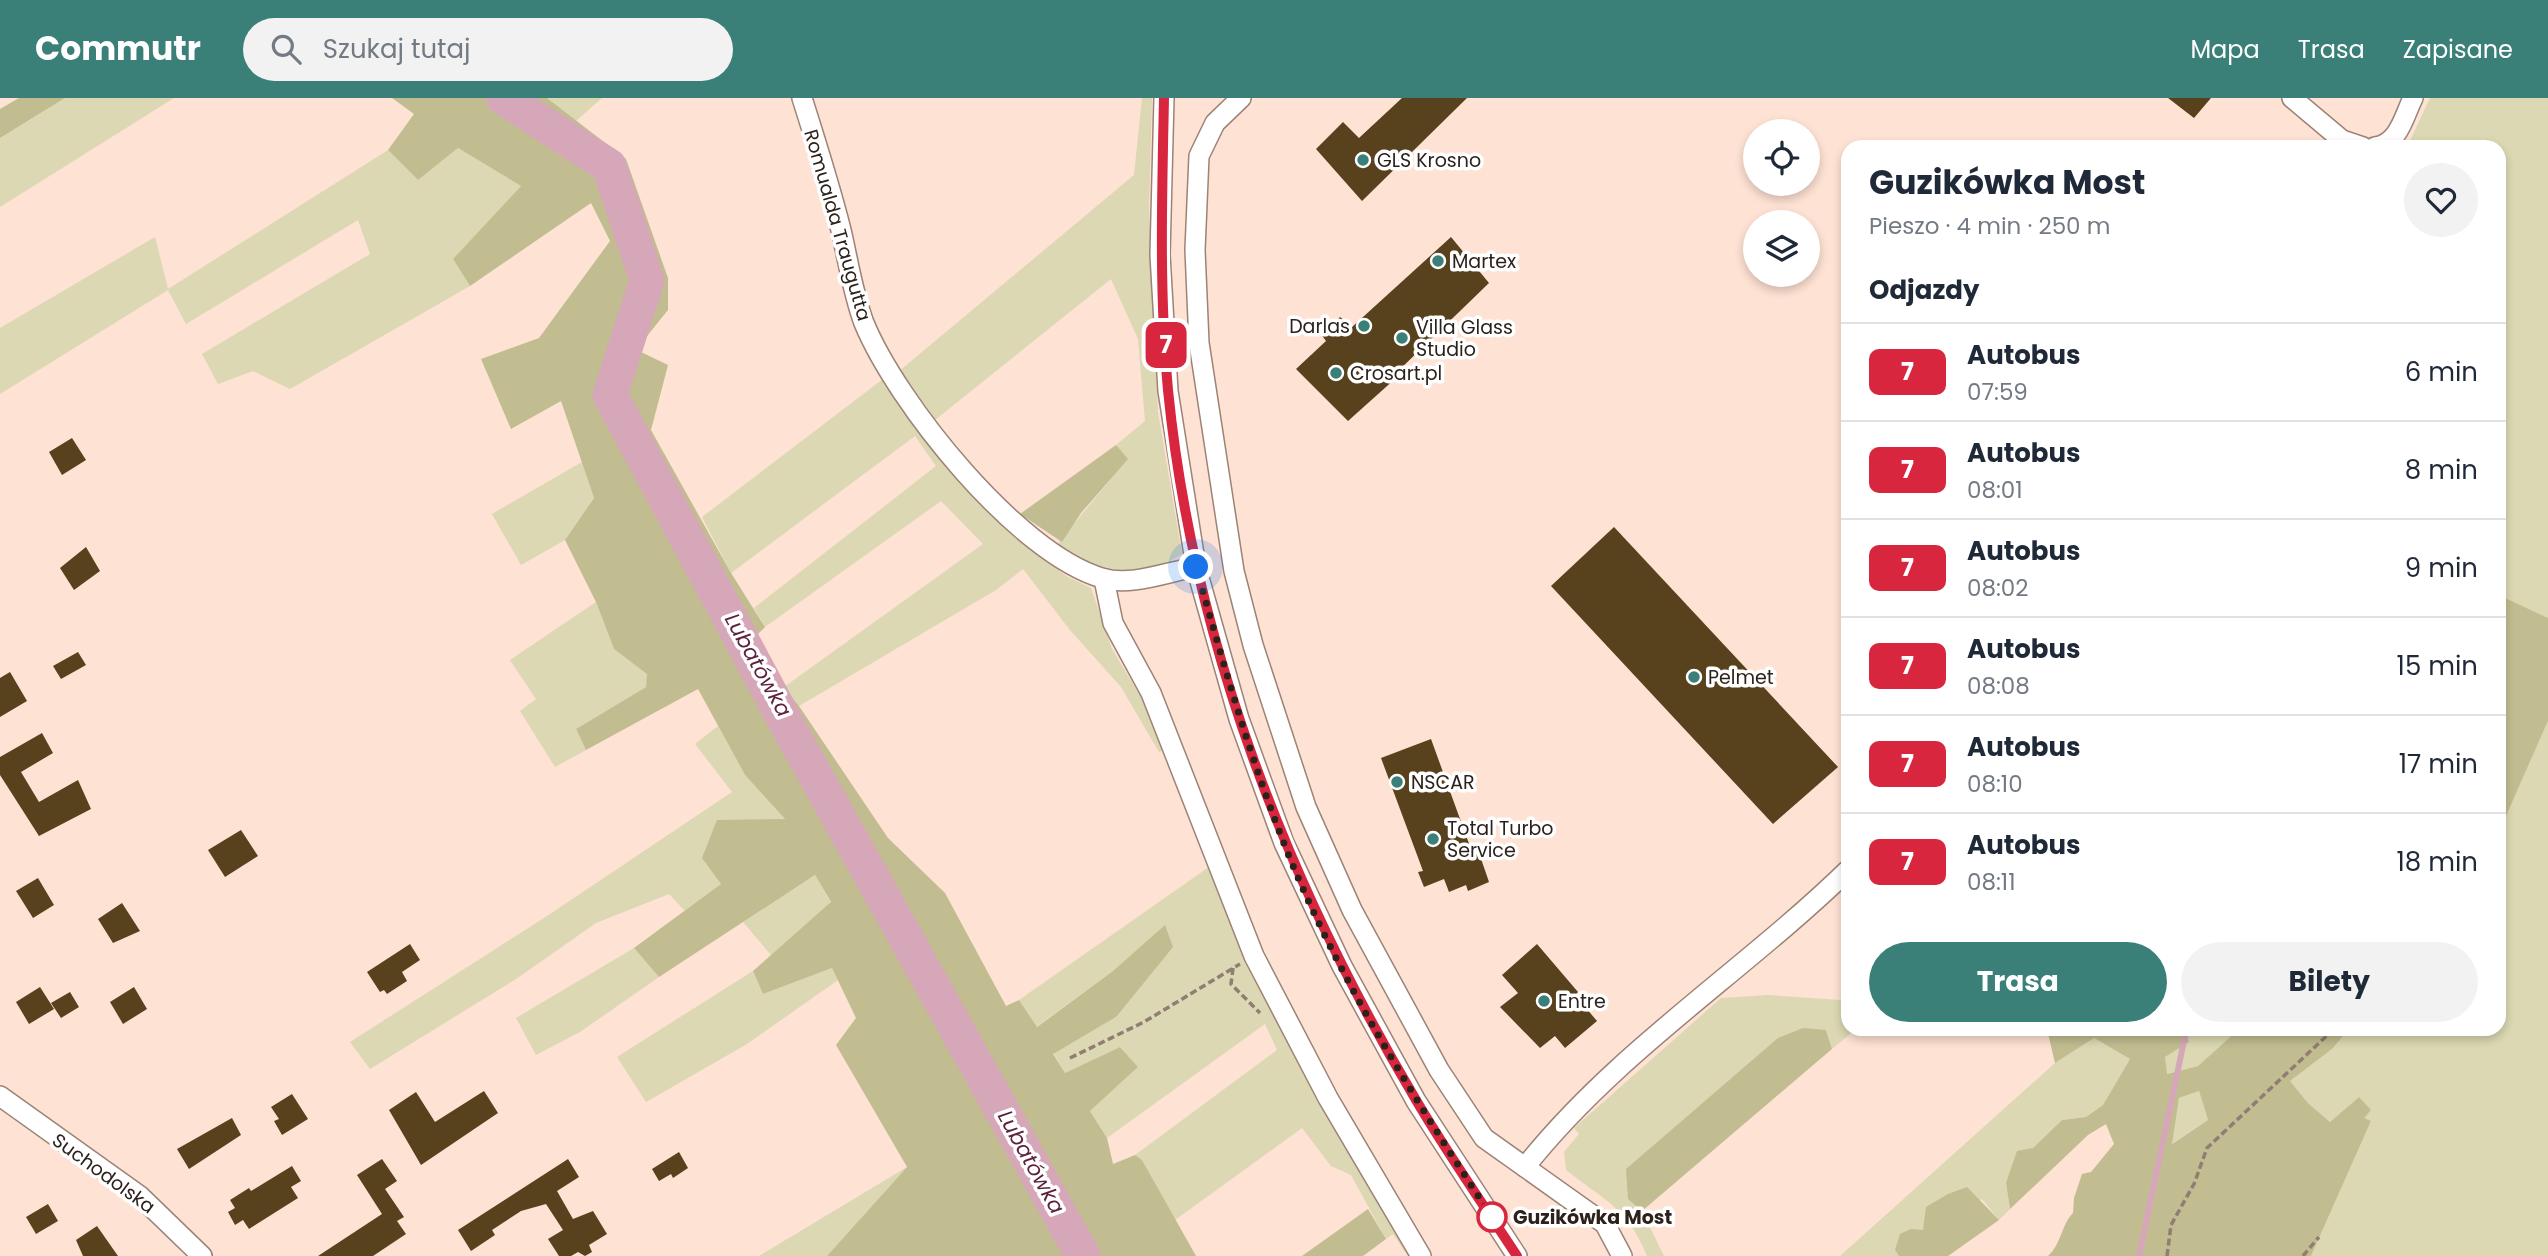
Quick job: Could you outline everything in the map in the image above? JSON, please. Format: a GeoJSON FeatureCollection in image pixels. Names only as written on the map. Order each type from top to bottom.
{"type":"FeatureCollection","features":[{"type":"Feature","properties":{"kind":"street","name":"Romualda Traugutta"},"geometry":{"type":"LineString","coordinates":[[802,98],[831,191],[864,321],[885,363],[952,458],[1001,510],[1078,569],[1104,579],[1121,581],[1196,567]]}},
{"type":"Feature","properties":{"kind":"street"},"geometry":{"type":"LineString","coordinates":[[1164,98],[1160,255],[1168,391],[1196,567],[1239,719],[1290,855],[1342,966],[1416,1101],[1517,1256]]}},
{"type":"Feature","properties":{"kind":"street"},"geometry":{"type":"LineString","coordinates":[[1241,98],[1215,123],[1199,156],[1195,250],[1199,343],[1234,570],[1253,645],[1306,807],[1352,910],[1439,1070],[1484,1138],[1605,1224],[1622,1256]]}},
{"type":"Feature","properties":{"kind":"street"},"geometry":{"type":"LineString","coordinates":[[2292,98],[2345,140]]}},
{"type":"Feature","properties":{"kind":"street"},"geometry":{"type":"LineString","coordinates":[[2390,140],[2398,132],[2413,98]]}},
{"type":"Feature","properties":{"kind":"street"},"geometry":{"type":"LineString","coordinates":[[1104,579],[1113,623],[1151,693],[1254,956],[1328,1098],[1421,1256]]}},
{"type":"Feature","properties":{"kind":"street"},"geometry":{"type":"LineString","coordinates":[[1525,1167],[1557,1126],[1601,1083],[1828,896],[1841,879]]}},
{"type":"Feature","properties":{"kind":"street","name":"Suchodolska"},"geometry":{"type":"LineString","coordinates":[[0,1096],[140,1196],[202,1256]]}},
{"type":"Feature","properties":{"kind":"path"},"geometry":{"type":"LineString","coordinates":[[1070,1058],[1144,1022],[1254,956]]}},
{"type":"Feature","properties":{"kind":"path"},"geometry":{"type":"LineString","coordinates":[[2166,1256],[2171,1225],[2194,1184],[2207,1148],[2327,1036]]}},
{"type":"Feature","properties":{"kind":"path"},"geometry":{"type":"LineString","coordinates":[[2304,1256],[2319,1237]]}},
{"type":"Feature","properties":{"kind":"shaded area"},"geometry":{"type":"Polygon","coordinates":[[[19,98],[65,98],[0,138],[0,109],[19,98]]]}},
{"type":"Feature","properties":{"kind":"shaded area"},"geometry":{"type":"Polygon","coordinates":[[[65,98],[174,98],[0,207],[0,138],[65,98]]]}},
{"type":"Feature","properties":{"kind":"shaded area"},"geometry":{"type":"Polygon","coordinates":[[[392,98],[547,98],[626,159],[668,278],[668,310],[643,341],[641,352],[668,365],[651,430],[731,573],[765,627],[753,639],[772,673],[799,706],[888,838],[945,893],[1006,1006],[1019,1000],[1037,1027],[1113,971],[1165,925],[1173,947],[1116,1017],[1053,1054],[1065,1073],[1120,1047],[1138,1067],[1090,1111],[1107,1138],[1113,1164],[1135,1155],[1142,1160],[1196,1256],[827,1256],[907,1167],[836,1045],[856,1018],[832,968],[763,994],[753,971],[831,902],[815,875],[659,977],[634,948],[721,884],[702,858],[717,820],[785,819],[745,775],[698,689],[586,750],[576,729],[646,687],[647,674],[614,649],[596,602],[565,540],[594,498],[561,401],[511,429],[481,359],[539,338],[610,241],[591,203],[470,286],[453,259],[521,186],[458,148],[418,180],[388,150],[414,114],[392,98]]]}},
{"type":"Feature","properties":{"kind":"shaded area"},"geometry":{"type":"Polygon","coordinates":[[[547,98],[602,98],[576,121],[547,98]]]}},
{"type":"Feature","properties":{"kind":"shaded area"},"geometry":{"type":"Polygon","coordinates":[[[1142,98],[1152,98],[1149,207],[1158,412],[1182,554],[1150,568],[1118,570],[1087,561],[1056,546],[1127,459],[1116,445],[1145,421],[1138,339],[1111,279],[935,420],[898,372],[1134,175],[1142,98]]]}},
{"type":"Feature","properties":{"kind":"shaded area"},"geometry":{"type":"Polygon","coordinates":[[[2430,98],[2548,98],[2548,618],[2506,598],[2506,140],[2410,140],[2430,98]]]}},
{"type":"Feature","properties":{"kind":"shaded area"},"geometry":{"type":"Polygon","coordinates":[[[458,148],[521,186],[453,259],[470,286],[290,389],[253,371],[218,384],[202,354],[370,254],[358,220],[186,324],[168,290],[0,394],[0,328],[155,237],[168,289],[388,150],[418,180],[458,148]]]}},
{"type":"Feature","properties":{"kind":"shaded area"},"geometry":{"type":"Polygon","coordinates":[[[883,379],[1027,545],[1066,576],[1091,588],[1112,649],[1151,714],[1165,750],[1159,752],[1121,687],[1070,630],[1023,569],[996,590],[799,706],[784,687],[983,544],[941,501],[765,627],[754,608],[936,466],[915,436],[731,573],[702,517],[883,379]]]}},
{"type":"Feature","properties":{"kind":"shaded area"},"geometry":{"type":"Polygon","coordinates":[[[1116,445],[1128,459],[1081,513],[1062,542],[1020,514],[1116,445]]]}},
{"type":"Feature","properties":{"kind":"shaded area"},"geometry":{"type":"Polygon","coordinates":[[[582,462],[594,498],[565,540],[521,565],[492,514],[582,462]]]}},
{"type":"Feature","properties":{"kind":"shaded area"},"geometry":{"type":"Polygon","coordinates":[[[2506,598],[2548,618],[2548,721],[2506,816],[2506,598]]]}},
{"type":"Feature","properties":{"kind":"shaded area"},"geometry":{"type":"Polygon","coordinates":[[[596,602],[614,649],[648,674],[646,687],[576,729],[586,750],[555,767],[520,711],[536,699],[510,660],[596,602]]]}},
{"type":"Feature","properties":{"kind":"shaded area"},"geometry":{"type":"Polygon","coordinates":[[[2548,721],[2548,1256],[2311,1256],[2371,1121],[2364,1119],[2359,1097],[2330,1122],[2308,1103],[2290,1081],[2332,1049],[2343,1036],[2506,1036],[2506,816],[2548,721]]]}},
{"type":"Feature","properties":{"kind":"shaded area"},"geometry":{"type":"Polygon","coordinates":[[[718,726],[745,775],[785,819],[721,884],[685,911],[669,894],[596,923],[516,979],[370,1069],[350,1042],[547,916],[732,792],[695,744],[718,726]]]}},
{"type":"Feature","properties":{"kind":"shaded area"},"geometry":{"type":"Polygon","coordinates":[[[1209,867],[1415,1256],[1408,1256],[1393,1234],[1386,1239],[1351,1175],[1331,1166],[1302,1128],[1175,1220],[1142,1160],[1135,1155],[1277,1050],[1265,1024],[1107,1138],[1090,1111],[1138,1067],[1120,1047],[1065,1073],[1053,1053],[1116,1017],[1165,926],[1113,971],[1036,1027],[1019,1000],[1209,867]]]}},
{"type":"Feature","properties":{"kind":"shaded area"},"geometry":{"type":"Polygon","coordinates":[[[815,875],[831,903],[771,955],[743,922],[815,875]]]}},
{"type":"Feature","properties":{"kind":"shaded area"},"geometry":{"type":"Polygon","coordinates":[[[634,948],[659,977],[580,1032],[536,1055],[516,1018],[634,948]]]}},
{"type":"Feature","properties":{"kind":"shaded area"},"geometry":{"type":"Polygon","coordinates":[[[832,968],[838,980],[747,1044],[646,1102],[617,1057],[753,971],[763,994],[832,968]]]}},
{"type":"Feature","properties":{"kind":"shaded area"},"geometry":{"type":"Polygon","coordinates":[[[1769,995],[1841,999],[1841,1036],[1848,1036],[1832,1049],[1826,1030],[1628,1199],[1642,1211],[1664,1256],[1647,1256],[1623,1215],[1566,1170],[1564,1152],[1579,1134],[1574,1128],[1721,998],[1769,995]]]}},
{"type":"Feature","properties":{"kind":"shaded area"},"geometry":{"type":"Polygon","coordinates":[[[1803,1028],[1826,1030],[1832,1049],[1642,1211],[1628,1199],[1626,1169],[1778,1038],[1803,1028]]]}},
{"type":"Feature","properties":{"kind":"shaded area"},"geometry":{"type":"Polygon","coordinates":[[[2049,1036],[2187,1036],[2189,1042],[2165,1057],[2167,1074],[2198,1066],[2231,1036],[2343,1036],[2332,1049],[2290,1081],[2308,1103],[2330,1122],[2359,1097],[2371,1110],[2364,1118],[2371,1121],[2311,1256],[2048,1256],[2073,1213],[2074,1198],[2082,1174],[2091,1172],[2114,1144],[2106,1124],[2088,1135],[2010,1209],[2006,1183],[2017,1151],[2033,1148],[2062,1120],[2086,1117],[2103,1105],[2130,1059],[2094,1038],[2055,1063],[2049,1036]],[[2199,1091],[2179,1098],[2172,1144],[2208,1120],[2199,1091]]]}},
{"type":"Feature","properties":{"kind":"shaded area"},"geometry":{"type":"Polygon","coordinates":[[[2186,1036],[2231,1036],[2198,1066],[2166,1074],[2165,1057],[2188,1042],[2186,1036]]]}},
{"type":"Feature","properties":{"kind":"shaded area"},"geometry":{"type":"Polygon","coordinates":[[[2094,1038],[2130,1059],[2103,1105],[2086,1117],[2062,1120],[2033,1148],[2006,1183],[2010,1209],[1999,1220],[1982,1199],[1923,1230],[1895,1250],[1899,1256],[1840,1256],[2055,1063],[2094,1038]]]}},
{"type":"Feature","properties":{"kind":"shaded area"},"geometry":{"type":"Polygon","coordinates":[[[2199,1091],[2208,1120],[2171,1144],[2179,1098],[2199,1091]]]}},
{"type":"Feature","properties":{"kind":"shaded area"},"geometry":{"type":"Polygon","coordinates":[[[907,1167],[827,1256],[759,1256],[907,1167]]]}},
{"type":"Feature","properties":{"kind":"shaded area"},"geometry":{"type":"Polygon","coordinates":[[[1967,1187],[1999,1220],[1948,1256],[1899,1256],[1895,1250],[1900,1234],[1911,1229],[1923,1230],[1926,1207],[1967,1187]]]}},
{"type":"Feature","properties":{"kind":"shaded area"},"geometry":{"type":"Polygon","coordinates":[[[1368,1209],[1386,1239],[1363,1256],[1302,1256],[1368,1209]]]}},
{"type":"Feature","properties":{"kind":"building","name":"GLS Krosno"},"geometry":{"type":"Polygon","coordinates":[[[1402,98],[1467,98],[1362,201],[1316,149],[1343,122],[1359,138],[1402,98]]]}},
{"type":"Feature","properties":{"kind":"building"},"geometry":{"type":"Polygon","coordinates":[[[2168,98],[2211,98],[2194,118],[2168,98]]]}},
{"type":"Feature","properties":{"kind":"building"},"geometry":{"type":"Polygon","coordinates":[[[1451,237],[1489,283],[1394,375],[1396,378],[1348,421],[1296,369],[1326,341],[1321,334],[1340,317],[1352,327],[1451,237]]]}},
{"type":"Feature","properties":{"kind":"building"},"geometry":{"type":"Polygon","coordinates":[[[72,438],[86,460],[62,475],[49,452],[72,438]]]}},
{"type":"Feature","properties":{"kind":"building","name":"Pelmet"},"geometry":{"type":"Polygon","coordinates":[[[1614,527],[1838,767],[1773,824],[1551,586],[1614,527]]]}},
{"type":"Feature","properties":{"kind":"building"},"geometry":{"type":"Polygon","coordinates":[[[86,547],[100,571],[74,590],[60,568],[86,547]]]}},
{"type":"Feature","properties":{"kind":"building"},"geometry":{"type":"Polygon","coordinates":[[[78,652],[86,665],[61,679],[53,666],[78,652]]]}},
{"type":"Feature","properties":{"kind":"building"},"geometry":{"type":"Polygon","coordinates":[[[10,672],[27,701],[0,717],[0,678],[10,672]]]}},
{"type":"Feature","properties":{"kind":"building"},"geometry":{"type":"Polygon","coordinates":[[[42,733],[53,753],[21,772],[39,802],[78,780],[91,809],[39,836],[0,775],[0,757],[42,733]]]}},
{"type":"Feature","properties":{"kind":"building"},"geometry":{"type":"Polygon","coordinates":[[[1431,739],[1472,852],[1478,850],[1489,882],[1468,891],[1466,885],[1449,892],[1444,879],[1424,887],[1418,872],[1423,871],[1381,758],[1431,739]]]}},
{"type":"Feature","properties":{"kind":"building"},"geometry":{"type":"Polygon","coordinates":[[[241,830],[258,856],[225,877],[208,850],[241,830]]]}},
{"type":"Feature","properties":{"kind":"building"},"geometry":{"type":"Polygon","coordinates":[[[38,878],[54,905],[33,918],[16,891],[38,878]]]}},
{"type":"Feature","properties":{"kind":"building"},"geometry":{"type":"Polygon","coordinates":[[[122,903],[140,931],[113,943],[98,919],[122,903]]]}},
{"type":"Feature","properties":{"kind":"building"},"geometry":{"type":"Polygon","coordinates":[[[410,944],[420,960],[402,972],[407,981],[387,994],[384,990],[380,992],[367,972],[410,944]]]}},
{"type":"Feature","properties":{"kind":"building","name":"Entre"},"geometry":{"type":"Polygon","coordinates":[[[1537,944],[1578,992],[1575,995],[1597,1021],[1565,1048],[1555,1036],[1540,1048],[1500,1007],[1518,993],[1502,975],[1537,944]]]}},
{"type":"Feature","properties":{"kind":"building"},"geometry":{"type":"Polygon","coordinates":[[[40,987],[54,1009],[29,1024],[16,1002],[40,987]]]}},
{"type":"Feature","properties":{"kind":"building"},"geometry":{"type":"Polygon","coordinates":[[[134,987],[147,1009],[123,1024],[110,1002],[134,987]]]}},
{"type":"Feature","properties":{"kind":"building"},"geometry":{"type":"Polygon","coordinates":[[[70,992],[79,1007],[61,1018],[51,1003],[70,992]]]}},
{"type":"Feature","properties":{"kind":"building"},"geometry":{"type":"Polygon","coordinates":[[[484,1091],[498,1113],[421,1165],[389,1110],[416,1092],[435,1122],[484,1091]]]}},
{"type":"Feature","properties":{"kind":"building"},"geometry":{"type":"Polygon","coordinates":[[[292,1094],[308,1119],[282,1135],[274,1121],[279,1119],[271,1107],[292,1094]]]}},
{"type":"Feature","properties":{"kind":"building"},"geometry":{"type":"Polygon","coordinates":[[[232,1118],[241,1135],[189,1169],[177,1149],[232,1118]]]}},
{"type":"Feature","properties":{"kind":"building"},"geometry":{"type":"Polygon","coordinates":[[[679,1152],[688,1168],[673,1178],[671,1174],[659,1181],[652,1169],[679,1152]]]}},
{"type":"Feature","properties":{"kind":"building"},"geometry":{"type":"Polygon","coordinates":[[[382,1159],[397,1181],[385,1189],[404,1217],[397,1221],[406,1234],[373,1256],[318,1256],[382,1214],[357,1175],[382,1159]]]}},
{"type":"Feature","properties":{"kind":"building"},"geometry":{"type":"Polygon","coordinates":[[[568,1159],[579,1177],[557,1191],[573,1219],[593,1211],[607,1234],[589,1245],[592,1252],[585,1256],[578,1252],[571,1256],[559,1256],[548,1239],[563,1230],[546,1204],[521,1211],[492,1230],[495,1235],[471,1251],[458,1230],[568,1159]]]}},
{"type":"Feature","properties":{"kind":"building"},"geometry":{"type":"Polygon","coordinates":[[[292,1166],[301,1181],[291,1187],[298,1198],[249,1229],[243,1220],[235,1225],[228,1212],[235,1208],[230,1200],[249,1188],[251,1191],[292,1166]]]}},
{"type":"Feature","properties":{"kind":"building"},"geometry":{"type":"Polygon","coordinates":[[[48,1204],[58,1221],[36,1234],[26,1217],[48,1204]]]}},
{"type":"Feature","properties":{"kind":"building"},"geometry":{"type":"Polygon","coordinates":[[[97,1226],[118,1256],[83,1256],[76,1240],[97,1226]]]}},
{"type":"Feature","properties":{"kind":"waterway","name":"Lubatówka"},"geometry":{"type":"LineString","coordinates":[[504,98],[609,166],[647,280],[610,395],[784,719],[1083,1256]]}},
{"type":"Feature","properties":{"kind":"waterway"},"geometry":{"type":"LineString","coordinates":[[2139,1256],[2185,1036]]}},
{"type":"Feature","properties":{"kind":"bus line","name":"7"},"geometry":{"type":"LineString","coordinates":[[1164,98],[1160,255],[1168,391],[1196,567],[1239,719],[1284,843],[1342,966],[1416,1101],[1517,1256]]}},
{"type":"Feature","properties":{"kind":"place","name":"GLS Krosno"},"geometry":{"type":"Point","coordinates":[1363,160]}},
{"type":"Feature","properties":{"kind":"place","name":"Martex"},"geometry":{"type":"Point","coordinates":[1438,261]}},
{"type":"Feature","properties":{"kind":"place","name":"Darlas"},"geometry":{"type":"Point","coordinates":[1364,326]}},
{"type":"Feature","properties":{"kind":"place","name":"Villa Glass Studio"},"geometry":{"type":"Point","coordinates":[1402,338]}},
{"type":"Feature","properties":{"kind":"place","name":"Crosart.pl"},"geometry":{"type":"Point","coordinates":[1336,373]}},
{"type":"Feature","properties":{"kind":"place","name":"Pelmet"},"geometry":{"type":"Point","coordinates":[1694,677]}},
{"type":"Feature","properties":{"kind":"place","name":"NSCAR"},"geometry":{"type":"Point","coordinates":[1397,782]}},
{"type":"Feature","properties":{"kind":"place","name":"Total Turbo Service"},"geometry":{"type":"Point","coordinates":[1433,839]}},
{"type":"Feature","properties":{"kind":"place","name":"Entre"},"geometry":{"type":"Point","coordinates":[1544,1001]}},
{"type":"Feature","properties":{"kind":"place","name":"Guzikówka Most"},"geometry":{"type":"Point","coordinates":[1492,1217]}},
{"type":"Feature","properties":{"kind":"route"},"geometry":{"type":"LineString","coordinates":[[1196,567],[1239,719],[1284,843],[1342,966],[1416,1101],[1492,1217]]}}]}
